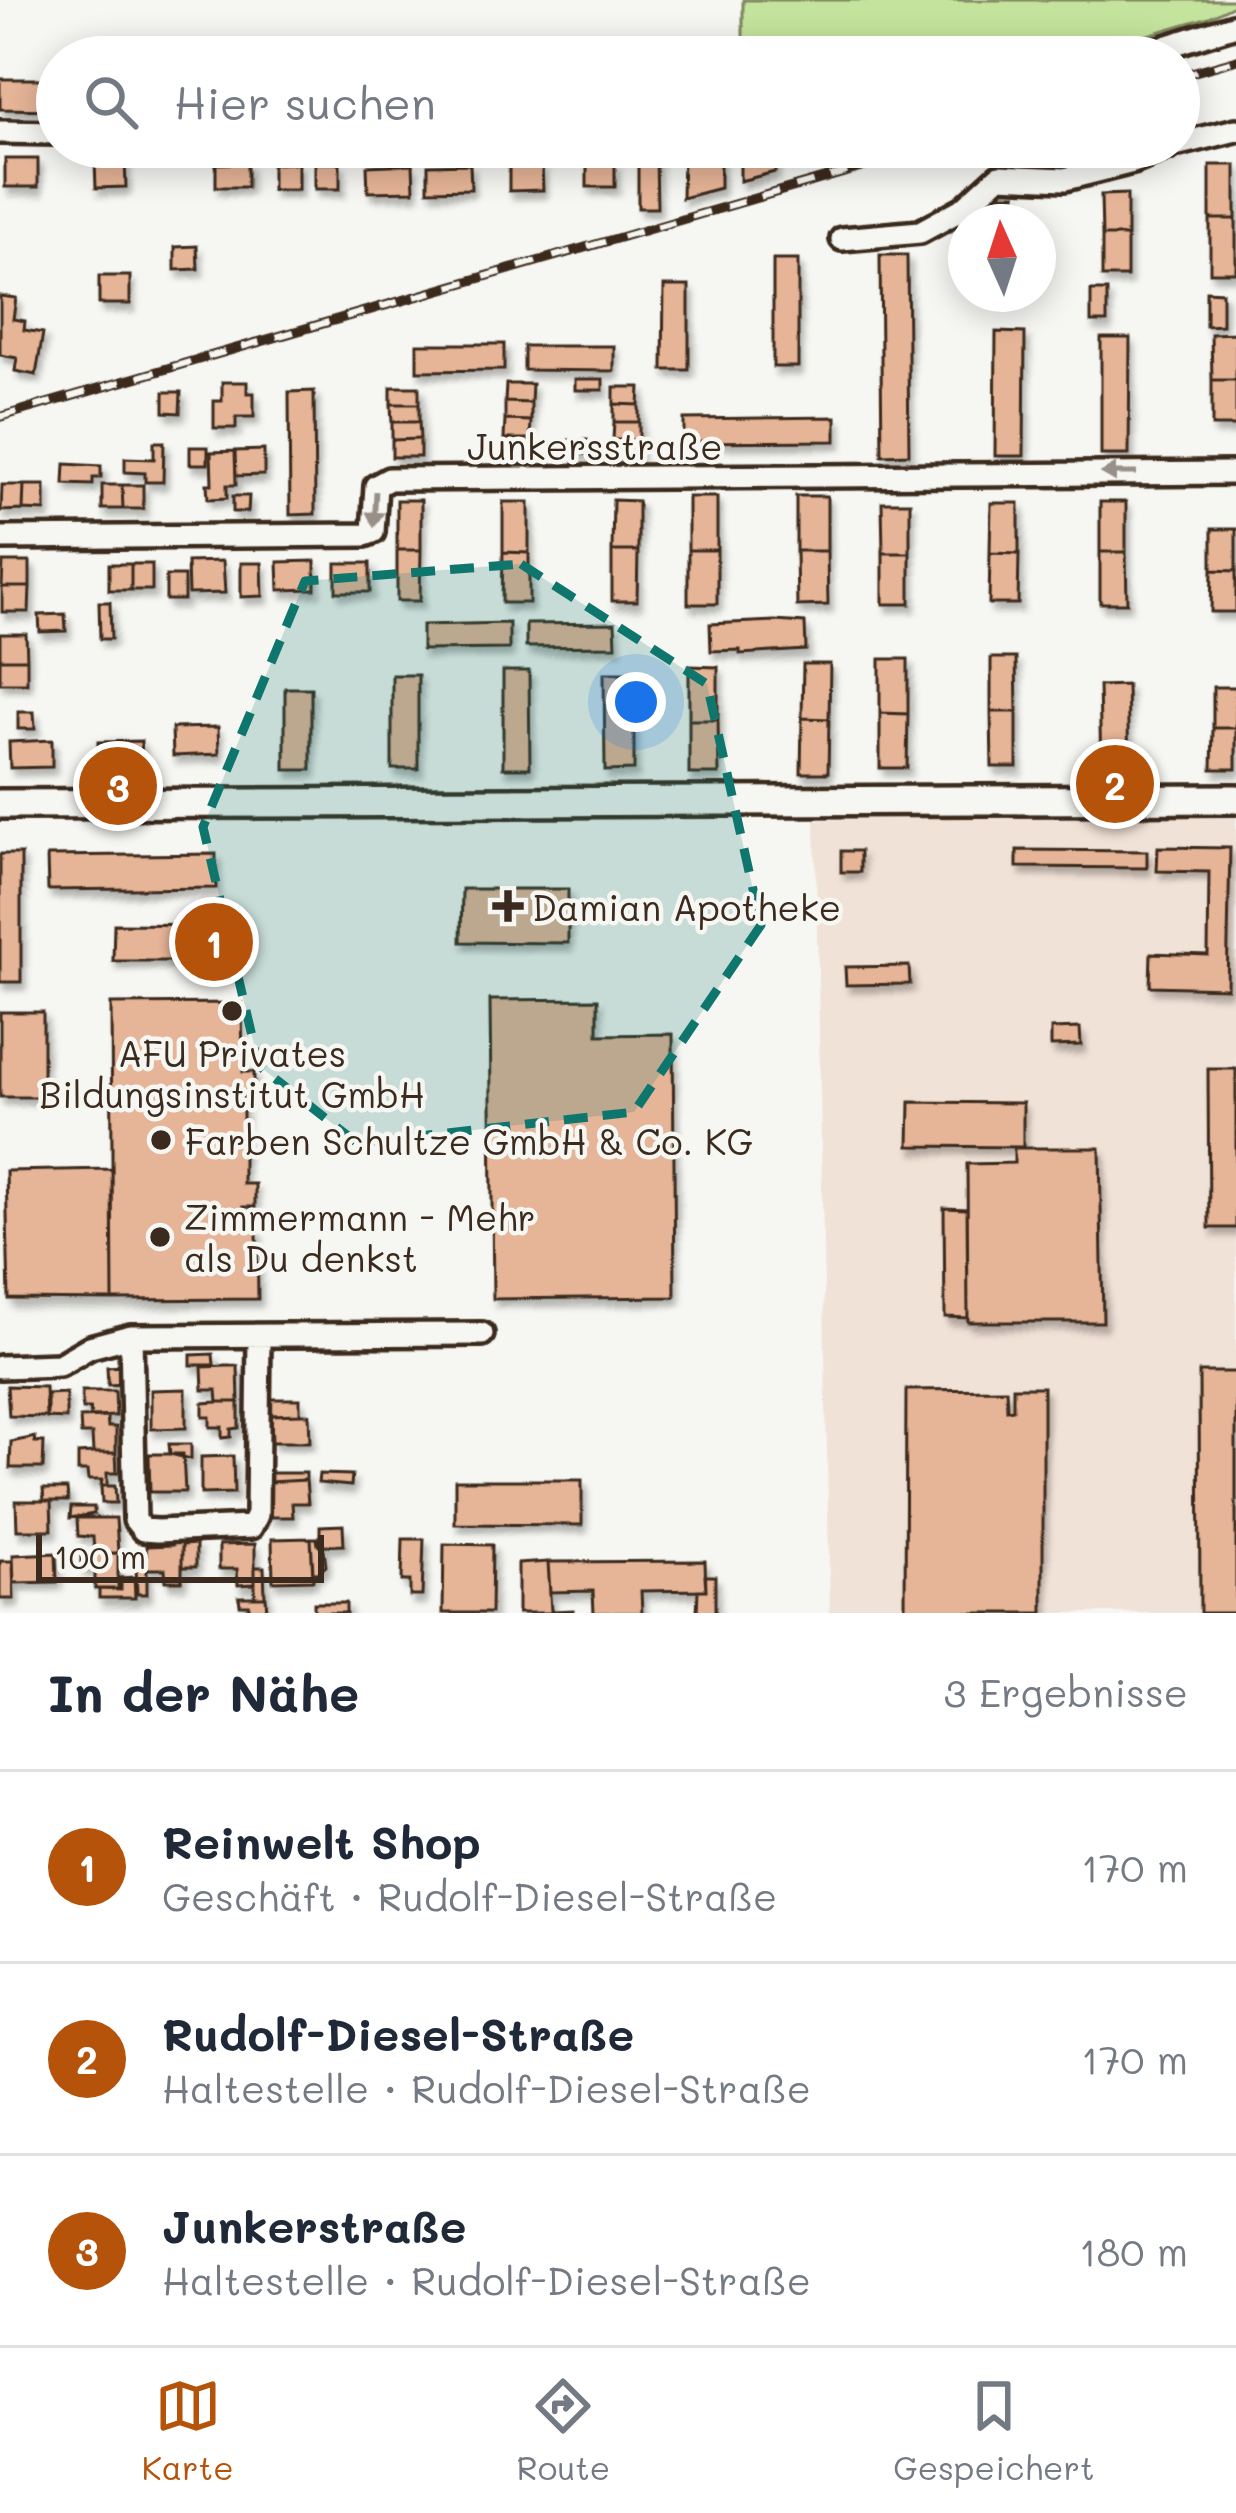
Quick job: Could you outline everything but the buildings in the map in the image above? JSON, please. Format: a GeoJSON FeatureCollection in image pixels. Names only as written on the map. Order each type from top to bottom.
{"type":"FeatureCollection","features":[{"type":"Feature","properties":{"kind":"street"},"geometry":{"type":"LineString","coordinates":[[1200,37],[1236,26]]}},
{"type":"Feature","properties":{"kind":"street"},"geometry":{"type":"LineString","coordinates":[[1200,139],[1236,130]]}},
{"type":"Feature","properties":{"kind":"street"},"geometry":{"type":"LineString","coordinates":[[0,132],[36,133]]}},
{"type":"Feature","properties":{"kind":"street"},"geometry":{"type":"LineString","coordinates":[[842,239],[920,232],[964,208],[999,176],[1078,177],[1106,168]]}},
{"type":"Feature","properties":{"kind":"street","name":"Junkersstraße"},"geometry":{"type":"LineString","coordinates":[[0,538],[365,536],[375,525],[376,487],[389,479],[1236,473]]}},
{"type":"Feature","properties":{"kind":"street"},"geometry":{"type":"LineString","coordinates":[[0,803],[1236,799]]}},
{"type":"Feature","properties":{"kind":"street"},"geometry":{"type":"LineString","coordinates":[[0,1367],[59,1365],[90,1347],[131,1336],[482,1334]]}},
{"type":"Feature","properties":{"kind":"street"},"geometry":{"type":"LineString","coordinates":[[131,1336],[135,1520],[143,1530],[157,1531],[251,1527],[257,1515],[259,1336]]}},
{"type":"Feature","properties":{"kind":"highlighted area"},"geometry":{"type":"Polygon","coordinates":[[[521,564],[707,684],[761,925],[634,1112],[357,1143],[259,1066],[203,827],[305,581],[521,564]]]}},
{"type":"Feature","properties":{"kind":"shaded area"},"geometry":{"type":"Polygon","coordinates":[[[1236,813],[1236,1613],[830,1613],[815,820],[1236,813]]]}},
{"type":"Feature","properties":{"kind":"green space"},"geometry":{"type":"Polygon","coordinates":[[[743,0],[1236,0],[1209,17],[1144,36],[743,36],[743,0]]]}},
{"type":"Feature","properties":{"kind":"railway"},"geometry":{"type":"LineString","coordinates":[[1200,70],[1236,60]]}},
{"type":"Feature","properties":{"kind":"railway"},"geometry":{"type":"LineString","coordinates":[[0,417],[860,168]]}},
{"type":"Feature","properties":{"kind":"place","name":"Rudolf-Diesel-Straße"},"geometry":{"type":"Point","coordinates":[1115,784]}},
{"type":"Feature","properties":{"kind":"place","name":"Junkerstraße"},"geometry":{"type":"Point","coordinates":[118,786]}},
{"type":"Feature","properties":{"kind":"place","name":"Damian Apotheke"},"geometry":{"type":"Point","coordinates":[508,906]}},
{"type":"Feature","properties":{"kind":"place","name":"Reinwelt Shop"},"geometry":{"type":"Point","coordinates":[214,942]}},
{"type":"Feature","properties":{"kind":"place","name":"AFU Privates Bildungsinstitut GmbH"},"geometry":{"type":"Point","coordinates":[232,1011]}},
{"type":"Feature","properties":{"kind":"place","name":"Farben Schultze GmbH & Co. KG"},"geometry":{"type":"Point","coordinates":[161,1140]}},
{"type":"Feature","properties":{"kind":"place","name":"Zimmermann - Mehr als Du denkst"},"geometry":{"type":"Point","coordinates":[160,1237]}}]}
